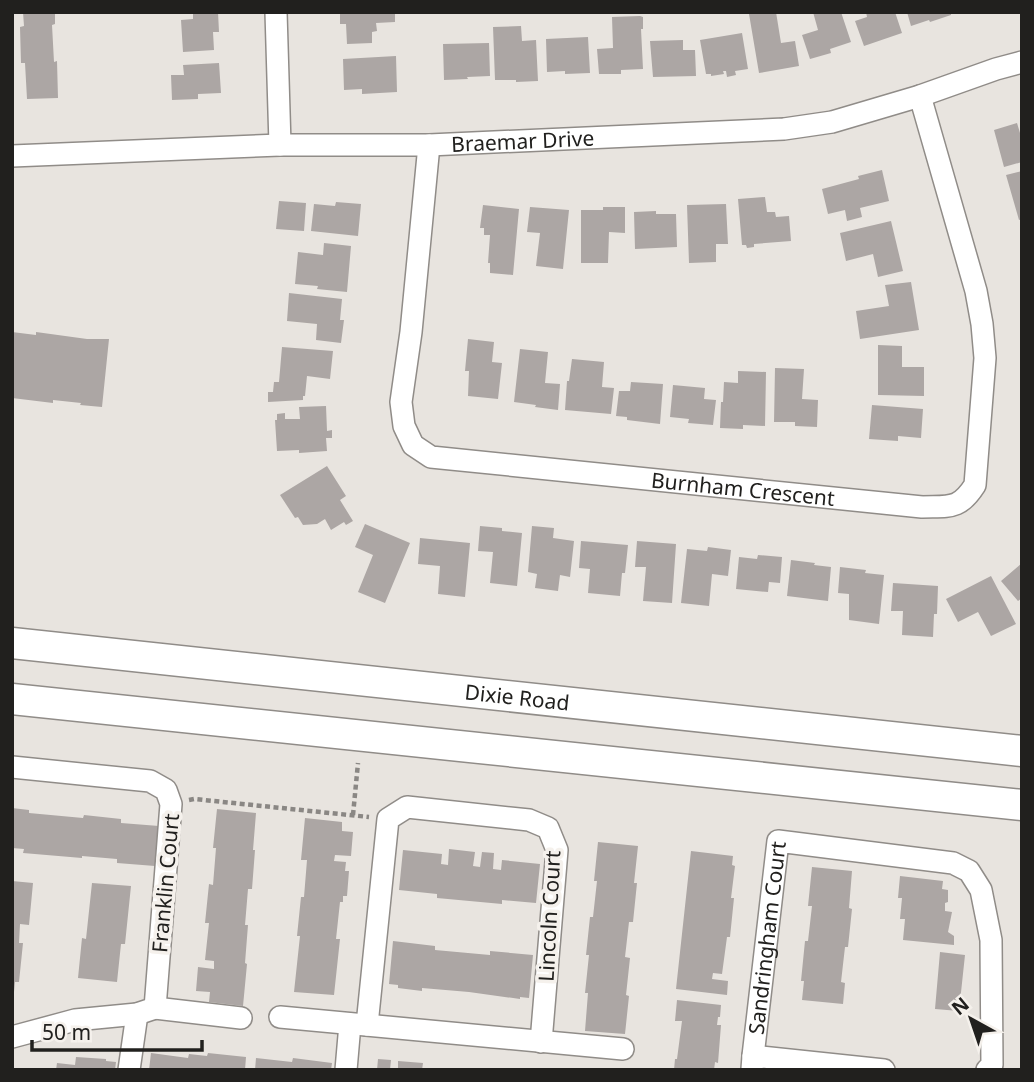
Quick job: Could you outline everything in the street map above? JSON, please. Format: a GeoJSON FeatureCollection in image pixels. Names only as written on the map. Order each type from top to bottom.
{"type":"FeatureCollection","features":[{"type":"Feature","properties":{"kind":"main road","name":"Dixie Road"},"geometry":{"type":"LineString","coordinates":[[12,643],[1022,751]]}},
{"type":"Feature","properties":{"kind":"main road"},"geometry":{"type":"LineString","coordinates":[[12,699],[1022,805]]}},
{"type":"Feature","properties":{"kind":"street"},"geometry":{"type":"LineString","coordinates":[[276,12],[281,145]]}},
{"type":"Feature","properties":{"kind":"street","name":"Braemar Drive"},"geometry":{"type":"LineString","coordinates":[[12,156],[281,145],[429,145],[784,129],[832,122],[1022,62]]}},
{"type":"Feature","properties":{"kind":"street","name":"Burnham Crescent"},"geometry":{"type":"LineString","coordinates":[[429,145],[411,332],[401,402],[404,426],[413,445],[431,457],[449,460],[922,507],[954,506],[967,498],[975,485],[985,358],[976,291],[920,96]]}},
{"type":"Feature","properties":{"kind":"street","name":"Franklin Court"},"geometry":{"type":"LineString","coordinates":[[12,767],[150,781],[166,790],[171,804],[146,1011],[129,1070]]}},
{"type":"Feature","properties":{"kind":"street","name":"Lincoln Court"},"geometry":{"type":"LineString","coordinates":[[388,819],[407,807],[529,820],[548,828],[557,850],[541,1042]]}},
{"type":"Feature","properties":{"kind":"street"},"geometry":{"type":"LineString","coordinates":[[346,1070],[359,1025],[388,819]]}},
{"type":"Feature","properties":{"kind":"street","name":"Sandringham Court"},"geometry":{"type":"LineString","coordinates":[[884,1070],[752,1063],[778,841],[953,863],[969,871],[981,890],[991,940],[992,1065],[987,1070]]}},
{"type":"Feature","properties":{"kind":"street"},"geometry":{"type":"LineString","coordinates":[[12,1037],[75,1020],[146,1011],[242,1018]]}},
{"type":"Feature","properties":{"kind":"street"},"geometry":{"type":"LineString","coordinates":[[280,1017],[623,1049]]}},
{"type":"Feature","properties":{"kind":"path"},"geometry":{"type":"LineString","coordinates":[[353,815],[358,763]]}},
{"type":"Feature","properties":{"kind":"path"},"geometry":{"type":"LineString","coordinates":[[171,804],[194,799],[388,819]]}},
{"type":"Feature","properties":{"kind":"building"},"geometry":{"type":"Polygon","coordinates":[[[23,12],[55,12],[55,24],[52,25],[58,98],[27,99],[25,63],[21,63],[20,27],[24,26],[23,12]]]}},
{"type":"Feature","properties":{"kind":"building"},"geometry":{"type":"Polygon","coordinates":[[[193,12],[218,12],[219,32],[213,32],[214,50],[183,52],[181,20],[193,19],[193,12]]]}},
{"type":"Feature","properties":{"kind":"building"},"geometry":{"type":"Polygon","coordinates":[[[340,12],[395,12],[395,22],[376,23],[377,31],[372,32],[372,43],[347,44],[346,24],[340,24],[340,12]]]}},
{"type":"Feature","properties":{"kind":"building"},"geometry":{"type":"Polygon","coordinates":[[[776,12],[781,43],[795,41],[799,66],[759,73],[749,14],[776,12]]]}},
{"type":"Feature","properties":{"kind":"building"},"geometry":{"type":"Polygon","coordinates":[[[813,12],[841,12],[851,42],[830,49],[831,53],[810,59],[802,35],[818,30],[813,12]]]}},
{"type":"Feature","properties":{"kind":"building"},"geometry":{"type":"Polygon","coordinates":[[[866,12],[895,12],[902,33],[864,46],[855,21],[867,17],[866,12]]]}},
{"type":"Feature","properties":{"kind":"building"},"geometry":{"type":"Polygon","coordinates":[[[907,12],[951,12],[951,15],[911,26],[907,12]]]}},
{"type":"Feature","properties":{"kind":"building"},"geometry":{"type":"Polygon","coordinates":[[[612,17],[643,17],[643,69],[621,70],[621,74],[599,74],[597,49],[613,48],[612,17]]]}},
{"type":"Feature","properties":{"kind":"building"},"geometry":{"type":"Polygon","coordinates":[[[521,26],[522,41],[536,40],[538,81],[495,80],[493,27],[521,26]]]}},
{"type":"Feature","properties":{"kind":"building"},"geometry":{"type":"Polygon","coordinates":[[[742,33],[748,69],[735,71],[736,75],[727,77],[726,71],[723,71],[724,74],[711,76],[706,74],[700,40],[742,33]]]}},
{"type":"Feature","properties":{"kind":"building"},"geometry":{"type":"Polygon","coordinates":[[[588,37],[590,73],[547,72],[546,39],[588,37]]]}},
{"type":"Feature","properties":{"kind":"building"},"geometry":{"type":"Polygon","coordinates":[[[683,40],[683,50],[695,50],[696,76],[653,77],[650,41],[683,40]]]}},
{"type":"Feature","properties":{"kind":"building"},"geometry":{"type":"Polygon","coordinates":[[[489,43],[490,76],[444,80],[443,44],[489,43]]]}},
{"type":"Feature","properties":{"kind":"building"},"geometry":{"type":"Polygon","coordinates":[[[396,56],[397,92],[362,94],[362,89],[344,90],[343,59],[396,56]]]}},
{"type":"Feature","properties":{"kind":"building"},"geometry":{"type":"Polygon","coordinates":[[[219,63],[221,93],[198,94],[198,99],[172,100],[171,75],[184,75],[183,65],[219,63]]]}},
{"type":"Feature","properties":{"kind":"building"},"geometry":{"type":"Polygon","coordinates":[[[1017,123],[1022,133],[1022,162],[1004,167],[994,130],[1017,123]]]}},
{"type":"Feature","properties":{"kind":"building"},"geometry":{"type":"Polygon","coordinates":[[[882,170],[889,201],[860,208],[862,217],[847,221],[845,210],[828,214],[822,189],[882,170]]]}},
{"type":"Feature","properties":{"kind":"building"},"geometry":{"type":"Polygon","coordinates":[[[1022,171],[1022,219],[1019,220],[1006,175],[1022,171]]]}},
{"type":"Feature","properties":{"kind":"building"},"geometry":{"type":"Polygon","coordinates":[[[765,197],[767,212],[775,212],[776,217],[789,216],[791,241],[754,244],[754,247],[747,248],[742,245],[738,199],[765,197]]]}},
{"type":"Feature","properties":{"kind":"building"},"geometry":{"type":"Polygon","coordinates":[[[279,201],[306,203],[304,231],[276,229],[279,201]]]}},
{"type":"Feature","properties":{"kind":"building"},"geometry":{"type":"Polygon","coordinates":[[[336,202],[361,204],[358,236],[311,231],[314,204],[335,206],[336,202]]]}},
{"type":"Feature","properties":{"kind":"building"},"geometry":{"type":"Polygon","coordinates":[[[726,204],[728,244],[716,244],[716,262],[689,263],[687,205],[726,204]]]}},
{"type":"Feature","properties":{"kind":"building"},"geometry":{"type":"Polygon","coordinates":[[[483,205],[519,209],[513,275],[490,273],[490,235],[484,235],[484,228],[480,228],[483,205]]]}},
{"type":"Feature","properties":{"kind":"building"},"geometry":{"type":"Polygon","coordinates":[[[530,207],[569,210],[563,269],[536,266],[540,233],[527,232],[530,207]]]}},
{"type":"Feature","properties":{"kind":"building"},"geometry":{"type":"Polygon","coordinates":[[[603,207],[625,207],[625,233],[609,232],[608,263],[581,263],[581,210],[603,210],[603,207]]]}},
{"type":"Feature","properties":{"kind":"building"},"geometry":{"type":"Polygon","coordinates":[[[656,211],[656,214],[676,214],[677,247],[635,249],[634,212],[656,211]]]}},
{"type":"Feature","properties":{"kind":"building"},"geometry":{"type":"Polygon","coordinates":[[[891,221],[903,271],[878,277],[873,254],[846,261],[840,233],[891,221]]]}},
{"type":"Feature","properties":{"kind":"building"},"geometry":{"type":"Polygon","coordinates":[[[324,243],[351,246],[347,292],[295,284],[298,252],[323,255],[324,243]]]}},
{"type":"Feature","properties":{"kind":"building"},"geometry":{"type":"Polygon","coordinates":[[[911,282],[919,330],[860,339],[856,311],[889,306],[885,285],[911,282]]]}},
{"type":"Feature","properties":{"kind":"building"},"geometry":{"type":"Polygon","coordinates":[[[289,293],[342,299],[340,320],[344,320],[341,343],[316,340],[317,324],[287,321],[289,293]]]}},
{"type":"Feature","properties":{"kind":"building"},"geometry":{"type":"Polygon","coordinates":[[[12,332],[109,339],[102,407],[12,398],[12,332]]]}},
{"type":"Feature","properties":{"kind":"building"},"geometry":{"type":"Polygon","coordinates":[[[468,339],[494,342],[492,362],[502,363],[498,399],[468,396],[469,371],[465,371],[468,339]]]}},
{"type":"Feature","properties":{"kind":"building"},"geometry":{"type":"Polygon","coordinates":[[[878,345],[902,346],[902,367],[924,367],[924,396],[878,395],[878,345]]]}},
{"type":"Feature","properties":{"kind":"building"},"geometry":{"type":"Polygon","coordinates":[[[282,347],[333,351],[330,379],[307,376],[303,400],[268,402],[268,392],[273,392],[274,382],[279,382],[282,347]]]}},
{"type":"Feature","properties":{"kind":"building"},"geometry":{"type":"Polygon","coordinates":[[[520,349],[548,352],[545,383],[560,384],[558,410],[514,402],[520,349]]]}},
{"type":"Feature","properties":{"kind":"building"},"geometry":{"type":"Polygon","coordinates":[[[572,359],[604,362],[602,387],[614,388],[611,414],[565,410],[572,359]]]}},
{"type":"Feature","properties":{"kind":"building"},"geometry":{"type":"Polygon","coordinates":[[[775,368],[804,369],[802,399],[818,400],[817,427],[795,426],[795,422],[774,422],[775,368]]]}},
{"type":"Feature","properties":{"kind":"building"},"geometry":{"type":"Polygon","coordinates":[[[738,371],[766,372],[765,426],[720,428],[724,382],[738,383],[738,371]]]}},
{"type":"Feature","properties":{"kind":"building"},"geometry":{"type":"Polygon","coordinates":[[[631,382],[663,384],[660,424],[616,416],[619,391],[630,391],[631,382]]]}},
{"type":"Feature","properties":{"kind":"building"},"geometry":{"type":"Polygon","coordinates":[[[673,385],[705,388],[704,399],[716,400],[713,425],[688,423],[689,419],[670,417],[673,385]]]}},
{"type":"Feature","properties":{"kind":"building"},"geometry":{"type":"Polygon","coordinates":[[[872,405],[923,409],[921,438],[898,436],[898,441],[869,439],[872,405]]]}},
{"type":"Feature","properties":{"kind":"building"},"geometry":{"type":"Polygon","coordinates":[[[326,406],[327,431],[332,430],[332,438],[326,438],[327,451],[277,451],[277,414],[285,413],[285,419],[300,419],[299,407],[326,406]]]}},
{"type":"Feature","properties":{"kind":"building"},"geometry":{"type":"Polygon","coordinates":[[[327,466],[346,496],[340,500],[353,521],[346,525],[344,522],[331,530],[325,519],[317,524],[303,525],[280,495],[327,466]]]}},
{"type":"Feature","properties":{"kind":"building"},"geometry":{"type":"Polygon","coordinates":[[[365,524],[410,543],[385,603],[358,592],[373,555],[355,547],[365,524]]]}},
{"type":"Feature","properties":{"kind":"building"},"geometry":{"type":"Polygon","coordinates":[[[480,526],[522,533],[517,586],[490,583],[493,552],[478,551],[480,526]]]}},
{"type":"Feature","properties":{"kind":"building"},"geometry":{"type":"Polygon","coordinates":[[[532,526],[554,528],[553,538],[574,541],[570,577],[560,575],[558,591],[535,588],[537,574],[528,572],[532,526]]]}},
{"type":"Feature","properties":{"kind":"building"},"geometry":{"type":"Polygon","coordinates":[[[420,538],[470,543],[465,597],[438,594],[440,566],[418,564],[420,538]]]}},
{"type":"Feature","properties":{"kind":"building"},"geometry":{"type":"Polygon","coordinates":[[[581,541],[628,545],[620,596],[588,593],[590,569],[579,568],[581,541]]]}},
{"type":"Feature","properties":{"kind":"building"},"geometry":{"type":"Polygon","coordinates":[[[637,541],[676,544],[672,603],[643,601],[646,567],[635,567],[637,541]]]}},
{"type":"Feature","properties":{"kind":"building"},"geometry":{"type":"Polygon","coordinates":[[[708,547],[731,550],[728,576],[712,574],[709,606],[681,603],[687,549],[707,551],[708,547]]]}},
{"type":"Feature","properties":{"kind":"building"},"geometry":{"type":"Polygon","coordinates":[[[758,555],[782,557],[780,583],[769,582],[768,592],[736,589],[739,557],[757,559],[758,555]]]}},
{"type":"Feature","properties":{"kind":"building"},"geometry":{"type":"Polygon","coordinates":[[[791,560],[831,567],[828,601],[787,596],[791,560]]]}},
{"type":"Feature","properties":{"kind":"building"},"geometry":{"type":"Polygon","coordinates":[[[1022,563],[1022,598],[1018,601],[1001,581],[1022,563]]]}},
{"type":"Feature","properties":{"kind":"building"},"geometry":{"type":"Polygon","coordinates":[[[840,567],[884,575],[879,624],[849,620],[849,594],[838,593],[840,567]]]}},
{"type":"Feature","properties":{"kind":"building"},"geometry":{"type":"Polygon","coordinates":[[[991,576],[1016,624],[991,636],[978,612],[958,622],[946,599],[991,576]]]}},
{"type":"Feature","properties":{"kind":"building"},"geometry":{"type":"Polygon","coordinates":[[[893,583],[938,586],[933,637],[902,635],[903,611],[891,611],[893,583]]]}},
{"type":"Feature","properties":{"kind":"building"},"geometry":{"type":"Polygon","coordinates":[[[12,808],[29,810],[29,813],[83,818],[84,815],[121,819],[121,823],[159,826],[155,866],[117,863],[117,859],[23,853],[24,849],[12,848],[12,808]]]}},
{"type":"Feature","properties":{"kind":"building"},"geometry":{"type":"Polygon","coordinates":[[[217,809],[256,813],[252,889],[248,889],[245,925],[248,925],[243,1006],[209,1002],[210,992],[196,991],[198,967],[214,969],[214,961],[205,960],[209,923],[205,923],[209,884],[213,885],[217,809]]]}},
{"type":"Feature","properties":{"kind":"building"},"geometry":{"type":"Polygon","coordinates":[[[305,818],[342,822],[342,831],[353,832],[351,856],[335,855],[334,861],[346,862],[345,871],[349,871],[347,896],[343,896],[343,902],[340,902],[336,939],[340,939],[334,995],[294,992],[300,936],[297,936],[307,860],[301,860],[305,818]]]}},
{"type":"Feature","properties":{"kind":"building"},"geometry":{"type":"Polygon","coordinates":[[[598,842],[638,846],[633,922],[629,922],[625,957],[630,958],[625,1034],[585,1031],[589,955],[586,955],[597,881],[594,881],[598,842]]]}},
{"type":"Feature","properties":{"kind":"building"},"geometry":{"type":"Polygon","coordinates":[[[449,849],[475,852],[473,866],[480,867],[482,852],[494,853],[493,869],[501,870],[502,860],[540,864],[536,903],[502,900],[502,904],[437,898],[437,894],[399,890],[403,850],[442,854],[441,864],[448,865],[449,849]]]}},
{"type":"Feature","properties":{"kind":"building"},"geometry":{"type":"Polygon","coordinates":[[[691,851],[733,856],[732,865],[735,866],[731,898],[734,898],[730,937],[727,937],[722,974],[713,973],[712,979],[728,981],[727,995],[676,989],[691,851]]]}},
{"type":"Feature","properties":{"kind":"building"},"geometry":{"type":"Polygon","coordinates":[[[812,867],[852,871],[849,908],[852,909],[841,982],[845,983],[843,1004],[802,1000],[805,941],[808,941],[812,906],[808,906],[812,867]]]}},
{"type":"Feature","properties":{"kind":"building"},"geometry":{"type":"Polygon","coordinates":[[[900,876],[943,881],[942,889],[948,890],[945,911],[952,912],[948,932],[954,936],[954,945],[903,940],[905,919],[900,919],[902,898],[898,898],[900,876]]]}},
{"type":"Feature","properties":{"kind":"building"},"geometry":{"type":"Polygon","coordinates":[[[12,881],[33,883],[29,925],[20,924],[19,943],[23,943],[19,982],[15,982],[14,992],[12,992],[12,881]]]}},
{"type":"Feature","properties":{"kind":"building"},"geometry":{"type":"Polygon","coordinates":[[[92,883],[131,886],[125,944],[121,944],[117,982],[78,978],[82,938],[86,939],[92,883]]]}},
{"type":"Feature","properties":{"kind":"building"},"geometry":{"type":"Polygon","coordinates":[[[393,941],[435,946],[435,950],[490,955],[490,951],[533,955],[529,998],[398,988],[398,985],[389,984],[393,941]]]}},
{"type":"Feature","properties":{"kind":"building"},"geometry":{"type":"Polygon","coordinates":[[[940,952],[965,955],[959,1011],[935,1009],[940,952]]]}},
{"type":"Feature","properties":{"kind":"building"},"geometry":{"type":"Polygon","coordinates":[[[677,1000],[721,1005],[717,1025],[721,1025],[718,1063],[715,1062],[714,1070],[674,1070],[682,1021],[675,1021],[677,1000]]]}},
{"type":"Feature","properties":{"kind":"building"},"geometry":{"type":"Polygon","coordinates":[[[151,1053],[188,1058],[189,1054],[207,1056],[208,1053],[246,1057],[245,1070],[149,1070],[151,1053]]]}},
{"type":"Feature","properties":{"kind":"building"},"geometry":{"type":"Polygon","coordinates":[[[76,1057],[116,1062],[115,1070],[56,1070],[57,1063],[75,1065],[76,1057]]]}},
{"type":"Feature","properties":{"kind":"building"},"geometry":{"type":"Polygon","coordinates":[[[256,1058],[292,1062],[293,1058],[332,1063],[331,1070],[255,1070],[256,1058]]]}},
{"type":"Feature","properties":{"kind":"building"},"geometry":{"type":"Polygon","coordinates":[[[378,1059],[391,1060],[390,1070],[377,1070],[378,1059]]]}},
{"type":"Feature","properties":{"kind":"building"},"geometry":{"type":"Polygon","coordinates":[[[398,1061],[423,1063],[422,1070],[398,1070],[398,1061]]]}}]}
